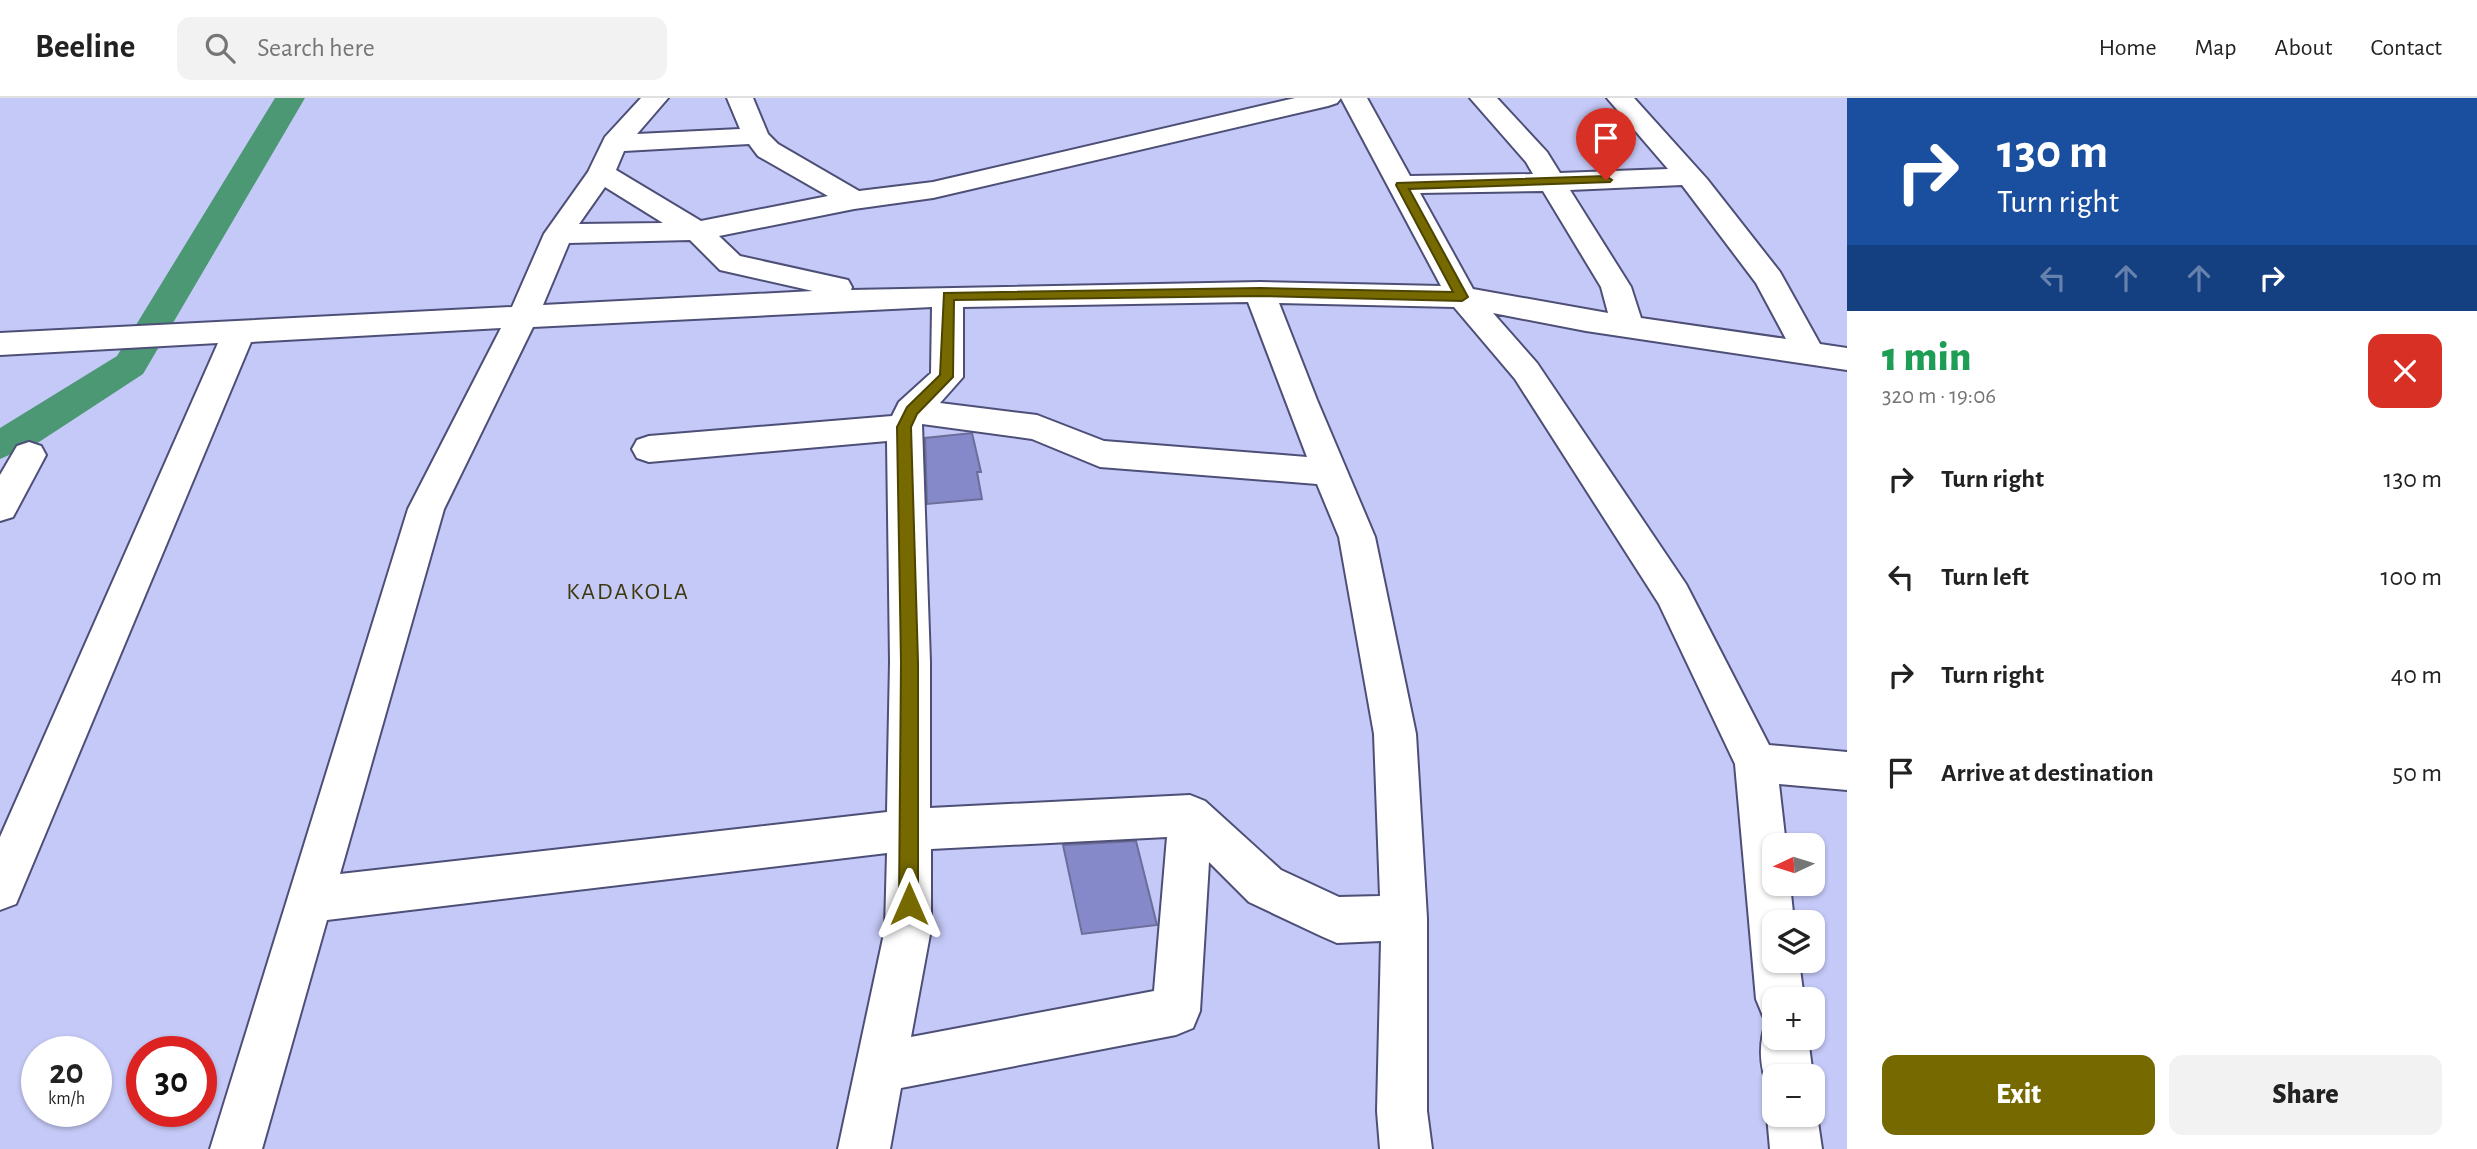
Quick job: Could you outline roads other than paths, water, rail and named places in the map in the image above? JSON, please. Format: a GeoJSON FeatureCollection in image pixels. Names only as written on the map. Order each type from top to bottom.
{"type":"FeatureCollection","features":[{"type":"Feature","properties":{"kind":"street"},"geometry":{"type":"LineString","coordinates":[[236,1149],[426,509],[523,316],[558,234],[607,158],[655,98]]}},
{"type":"Feature","properties":{"kind":"street"},"geometry":{"type":"LineString","coordinates":[[740,98],[756,136],[768,150],[854,200]]}},
{"type":"Feature","properties":{"kind":"street"},"geometry":{"type":"LineString","coordinates":[[558,234],[697,231],[854,200],[933,190],[1328,98]]}},
{"type":"Feature","properties":{"kind":"street"},"geometry":{"type":"LineString","coordinates":[[1354,98],[1462,297],[1526,370],[1673,595],[1756,763],[1770,910]]}},
{"type":"Feature","properties":{"kind":"street"},"geometry":{"type":"LineString","coordinates":[[1483,98],[1536,158],[1616,287],[1628,326]]}},
{"type":"Feature","properties":{"kind":"street"},"geometry":{"type":"LineString","coordinates":[[1620,98],[1689,176],[1769,279],[1810,354]]}},
{"type":"Feature","properties":{"kind":"street"},"geometry":{"type":"LineString","coordinates":[[607,158],[756,136]]}},
{"type":"Feature","properties":{"kind":"street"},"geometry":{"type":"LineString","coordinates":[[607,158],[697,231],[730,263],[883,298]]}},
{"type":"Feature","properties":{"kind":"street"},"geometry":{"type":"LineString","coordinates":[[1401,185],[1551,183],[1689,176]]}},
{"type":"Feature","properties":{"kind":"street"},"geometry":{"type":"LineString","coordinates":[[0,344],[883,298],[1260,292],[1462,297],[1628,326],[1847,359]]}},
{"type":"Feature","properties":{"kind":"street"},"geometry":{"type":"LineString","coordinates":[[1260,292],[1357,537],[1395,734],[1404,918],[1402,1111],[1406,1149]]}},
{"type":"Feature","properties":{"kind":"street"},"geometry":{"type":"LineString","coordinates":[[864,1149],[908,929],[908,419],[947,377],[948,296]]}},
{"type":"Feature","properties":{"kind":"street"},"geometry":{"type":"LineString","coordinates":[[0,888],[231,331]]}},
{"type":"Feature","properties":{"kind":"street"},"geometry":{"type":"LineString","coordinates":[[649,449],[908,419],[1038,427],[1100,454],[1330,472]]}},
{"type":"Feature","properties":{"kind":"street"},"geometry":{"type":"LineString","coordinates":[[0,507],[29,455]]}},
{"type":"Feature","properties":{"kind":"street"},"geometry":{"type":"LineString","coordinates":[[1756,763],[1847,771]]}},
{"type":"Feature","properties":{"kind":"street"},"geometry":{"type":"LineString","coordinates":[[310,901],[909,830],[1191,815],[1265,886],[1337,920],[1404,918]]}},
{"type":"Feature","properties":{"kind":"street"},"geometry":{"type":"LineString","coordinates":[[881,1067],[1176,1011],[1191,815]]}},
{"type":"Feature","properties":{"kind":"street"},"geometry":{"type":"LineString","coordinates":[[1793,1127],[1796,1149]]}},
{"type":"Feature","properties":{"kind":"waterway"},"geometry":{"type":"LineString","coordinates":[[0,445],[130,365],[290,98]]}},
{"type":"Feature","properties":{"kind":"district","name":"KADAKOLA"},"geometry":{"type":"Point","coordinates":[628,592]}}]}
